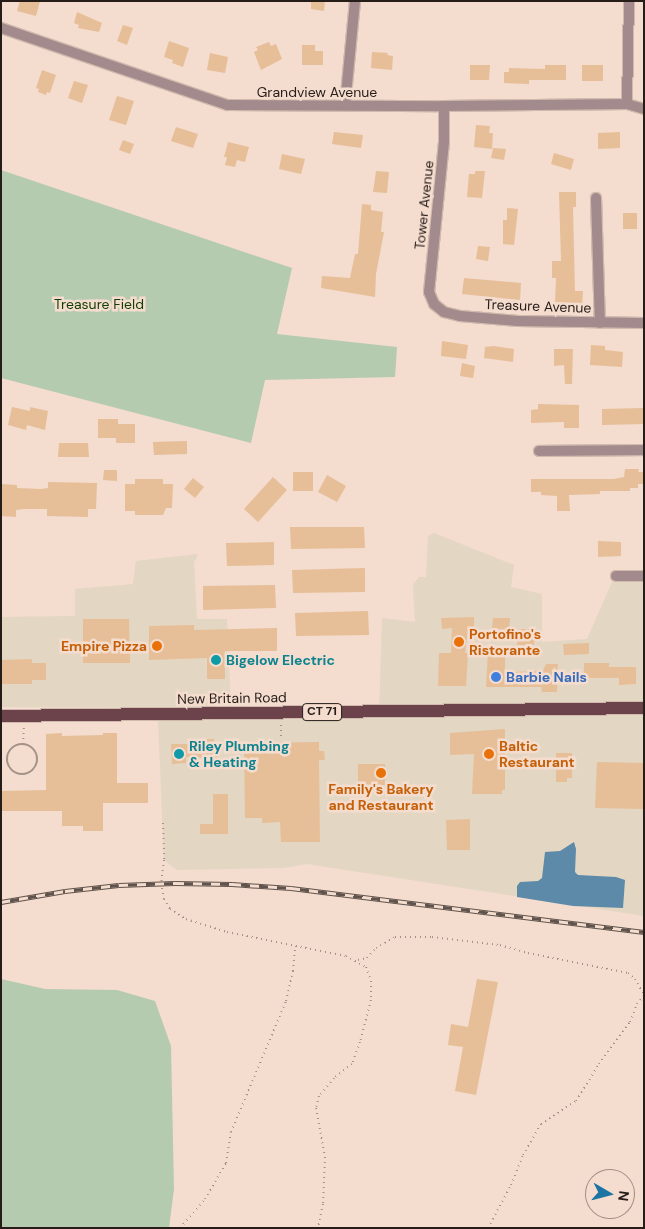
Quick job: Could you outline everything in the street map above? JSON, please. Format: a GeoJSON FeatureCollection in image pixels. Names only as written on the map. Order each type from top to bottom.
{"type":"FeatureCollection","features":[{"type":"Feature","properties":{"kind":"main road","name":"New Britain Road"},"geometry":{"type":"LineString","coordinates":[[1,716],[644,708]]}},
{"type":"Feature","properties":{"kind":"street"},"geometry":{"type":"LineString","coordinates":[[345,105],[355,1]]}},
{"type":"Feature","properties":{"kind":"street"},"geometry":{"type":"LineString","coordinates":[[627,104],[629,1]]}},
{"type":"Feature","properties":{"kind":"street","name":"Grandview Avenue"},"geometry":{"type":"LineString","coordinates":[[1,28],[227,105],[444,106],[627,104],[644,109]]}},
{"type":"Feature","properties":{"kind":"street","name":"Tower Avenue"},"geometry":{"type":"LineString","coordinates":[[434,304],[429,292],[444,142],[444,106]]}},
{"type":"Feature","properties":{"kind":"street"},"geometry":{"type":"LineString","coordinates":[[596,198],[600,323]]}},
{"type":"Feature","properties":{"kind":"street","name":"Treasure Avenue"},"geometry":{"type":"LineString","coordinates":[[434,304],[444,312],[460,316],[518,321],[644,322]]}},
{"type":"Feature","properties":{"kind":"street"},"geometry":{"type":"LineString","coordinates":[[539,451],[644,450]]}},
{"type":"Feature","properties":{"kind":"street"},"geometry":{"type":"LineString","coordinates":[[616,576],[644,576]]}},
{"type":"Feature","properties":{"kind":"path"},"geometry":{"type":"LineString","coordinates":[[282,725],[282,738]]}},
{"type":"Feature","properties":{"kind":"path"},"geometry":{"type":"LineString","coordinates":[[23,744],[24,727]]}},
{"type":"Feature","properties":{"kind":"path"},"geometry":{"type":"LineString","coordinates":[[23,744],[34,751],[37,760],[30,772],[21,774],[12,770],[8,756],[13,748],[23,744]]}},
{"type":"Feature","properties":{"kind":"path"},"geometry":{"type":"LineString","coordinates":[[163,823],[164,860],[161,883],[164,899],[170,909],[186,919],[227,932],[346,956],[358,960],[366,967],[371,982],[371,1000],[360,1042],[352,1064],[334,1078],[319,1096],[316,1108],[325,1157],[324,1204],[318,1228]]}},
{"type":"Feature","properties":{"kind":"path"},"geometry":{"type":"LineString","coordinates":[[358,960],[367,958],[376,948],[395,937],[432,937],[500,945],[528,953],[628,973],[635,979],[644,996],[637,1004],[630,1022],[599,1064],[576,1101],[541,1124],[523,1155],[488,1228]]}},
{"type":"Feature","properties":{"kind":"path"},"geometry":{"type":"LineString","coordinates":[[180,1228],[205,1199],[226,1163],[231,1132],[286,1001],[293,971],[294,946]]}},
{"type":"Feature","properties":{"kind":"shaded area"},"geometry":{"type":"Polygon","coordinates":[[[434,533],[514,565],[511,587],[542,594],[542,642],[587,639],[612,582],[644,582],[644,916],[307,864],[283,868],[177,870],[164,860],[158,719],[379,718],[382,618],[415,622],[413,585],[419,577],[426,577],[428,536],[434,533]]]}},
{"type":"Feature","properties":{"kind":"shaded area"},"geometry":{"type":"Polygon","coordinates":[[[198,554],[194,563],[197,619],[227,619],[231,708],[1,707],[1,617],[75,616],[75,589],[133,584],[136,561],[198,554]]]}},
{"type":"Feature","properties":{"kind":"green space","name":"Treasure Field"},"geometry":{"type":"Polygon","coordinates":[[[1,170],[292,268],[277,334],[397,347],[395,377],[265,380],[251,443],[1,378],[1,170]]]}},
{"type":"Feature","properties":{"kind":"green space"},"geometry":{"type":"Polygon","coordinates":[[[1,979],[45,989],[117,990],[155,1001],[171,1046],[174,1189],[169,1228],[1,1228],[1,979]]]}},
{"type":"Feature","properties":{"kind":"water"},"geometry":{"type":"Polygon","coordinates":[[[574,842],[576,849],[575,872],[578,875],[616,877],[625,880],[623,908],[573,906],[517,897],[517,886],[520,882],[538,881],[542,878],[545,852],[560,851],[574,842]]]}},
{"type":"Feature","properties":{"kind":"building"},"geometry":{"type":"Polygon","coordinates":[[[20,1],[40,1],[36,16],[17,11],[20,1]]]}},
{"type":"Feature","properties":{"kind":"building"},"geometry":{"type":"Polygon","coordinates":[[[311,1],[325,1],[324,11],[311,9],[311,1]]]}},
{"type":"Feature","properties":{"kind":"building"},"geometry":{"type":"Polygon","coordinates":[[[77,12],[102,23],[99,32],[78,28],[79,25],[74,23],[77,12]]]}},
{"type":"Feature","properties":{"kind":"building"},"geometry":{"type":"Polygon","coordinates":[[[123,25],[133,28],[127,45],[117,41],[123,25]]]}},
{"type":"Feature","properties":{"kind":"building"},"geometry":{"type":"Polygon","coordinates":[[[169,41],[189,48],[183,67],[172,63],[173,60],[164,57],[169,41]]]}},
{"type":"Feature","properties":{"kind":"building"},"geometry":{"type":"Polygon","coordinates":[[[269,42],[271,46],[276,44],[282,59],[261,70],[254,52],[258,50],[256,47],[269,42]]]}},
{"type":"Feature","properties":{"kind":"building"},"geometry":{"type":"Polygon","coordinates":[[[302,45],[315,45],[315,51],[323,51],[323,65],[302,65],[302,45]]]}},
{"type":"Feature","properties":{"kind":"building"},"geometry":{"type":"Polygon","coordinates":[[[372,52],[388,53],[387,55],[393,56],[392,70],[371,68],[372,52]]]}},
{"type":"Feature","properties":{"kind":"building"},"geometry":{"type":"Polygon","coordinates":[[[210,53],[228,57],[225,73],[207,70],[210,53]]]}},
{"type":"Feature","properties":{"kind":"building"},"geometry":{"type":"Polygon","coordinates":[[[470,65],[490,65],[489,80],[470,80],[470,65]]]}},
{"type":"Feature","properties":{"kind":"building"},"geometry":{"type":"Polygon","coordinates":[[[545,65],[566,65],[566,80],[529,80],[529,84],[504,83],[504,72],[509,72],[509,68],[545,69],[545,65]]]}},
{"type":"Feature","properties":{"kind":"building"},"geometry":{"type":"Polygon","coordinates":[[[582,65],[603,65],[603,81],[582,81],[582,65]]]}},
{"type":"Feature","properties":{"kind":"building"},"geometry":{"type":"Polygon","coordinates":[[[42,70],[56,75],[50,93],[47,92],[46,95],[38,92],[39,89],[36,88],[42,70]]]}},
{"type":"Feature","properties":{"kind":"building"},"geometry":{"type":"Polygon","coordinates":[[[74,81],[88,85],[82,103],[68,98],[74,81]]]}},
{"type":"Feature","properties":{"kind":"building"},"geometry":{"type":"Polygon","coordinates":[[[117,96],[134,101],[126,125],[109,120],[117,96]]]}},
{"type":"Feature","properties":{"kind":"building"},"geometry":{"type":"Polygon","coordinates":[[[476,125],[490,126],[489,133],[493,133],[492,149],[474,147],[476,125]]]}},
{"type":"Feature","properties":{"kind":"building"},"geometry":{"type":"Polygon","coordinates":[[[176,127],[198,134],[193,148],[171,141],[176,127]]]}},
{"type":"Feature","properties":{"kind":"building"},"geometry":{"type":"Polygon","coordinates":[[[334,132],[363,135],[361,148],[332,144],[334,132]]]}},
{"type":"Feature","properties":{"kind":"building"},"geometry":{"type":"Polygon","coordinates":[[[620,132],[620,148],[598,149],[598,133],[620,132]]]}},
{"type":"Feature","properties":{"kind":"building"},"geometry":{"type":"Polygon","coordinates":[[[123,140],[134,144],[130,154],[119,150],[123,140]]]}},
{"type":"Feature","properties":{"kind":"building"},"geometry":{"type":"Polygon","coordinates":[[[228,142],[249,147],[245,162],[237,160],[235,167],[225,165],[227,157],[224,157],[228,142]]]}},
{"type":"Feature","properties":{"kind":"building"},"geometry":{"type":"Polygon","coordinates":[[[493,148],[506,149],[504,160],[491,158],[493,148]]]}},
{"type":"Feature","properties":{"kind":"building"},"geometry":{"type":"Polygon","coordinates":[[[554,153],[574,159],[571,170],[551,164],[554,153]]]}},
{"type":"Feature","properties":{"kind":"building"},"geometry":{"type":"Polygon","coordinates":[[[282,154],[305,159],[301,174],[279,169],[282,154]]]}},
{"type":"Feature","properties":{"kind":"building"},"geometry":{"type":"Polygon","coordinates":[[[376,171],[389,172],[387,193],[373,192],[376,171]]]}},
{"type":"Feature","properties":{"kind":"building"},"geometry":{"type":"Polygon","coordinates":[[[475,171],[485,171],[482,198],[467,197],[469,174],[475,174],[475,171]]]}},
{"type":"Feature","properties":{"kind":"building"},"geometry":{"type":"Polygon","coordinates":[[[559,192],[576,192],[576,207],[573,207],[575,291],[583,291],[582,307],[570,307],[570,303],[555,303],[556,278],[552,278],[552,261],[561,261],[559,192]]]}},
{"type":"Feature","properties":{"kind":"building"},"geometry":{"type":"Polygon","coordinates":[[[362,204],[371,205],[371,210],[383,212],[381,232],[384,232],[376,274],[375,297],[321,288],[322,276],[350,278],[355,254],[358,254],[362,204]]]}},
{"type":"Feature","properties":{"kind":"building"},"geometry":{"type":"Polygon","coordinates":[[[507,208],[518,209],[514,245],[503,244],[503,220],[507,220],[507,208]]]}},
{"type":"Feature","properties":{"kind":"building"},"geometry":{"type":"Polygon","coordinates":[[[623,213],[637,213],[637,229],[623,229],[623,213]]]}},
{"type":"Feature","properties":{"kind":"building"},"geometry":{"type":"Polygon","coordinates":[[[478,246],[490,247],[488,261],[476,259],[478,246]]]}},
{"type":"Feature","properties":{"kind":"building"},"geometry":{"type":"Polygon","coordinates":[[[464,278],[521,283],[520,300],[462,294],[464,278]]]}},
{"type":"Feature","properties":{"kind":"building"},"geometry":{"type":"Polygon","coordinates":[[[442,341],[468,345],[466,359],[441,356],[442,341]]]}},
{"type":"Feature","properties":{"kind":"building"},"geometry":{"type":"Polygon","coordinates":[[[591,345],[605,346],[605,350],[623,352],[622,367],[590,365],[591,345]]]}},
{"type":"Feature","properties":{"kind":"building"},"geometry":{"type":"Polygon","coordinates":[[[494,346],[514,349],[513,362],[484,358],[485,347],[494,346]]]}},
{"type":"Feature","properties":{"kind":"building"},"geometry":{"type":"Polygon","coordinates":[[[554,349],[573,349],[572,384],[565,384],[564,365],[554,366],[554,349]]]}},
{"type":"Feature","properties":{"kind":"building"},"geometry":{"type":"Polygon","coordinates":[[[462,363],[475,366],[473,378],[460,376],[462,363]]]}},
{"type":"Feature","properties":{"kind":"building"},"geometry":{"type":"Polygon","coordinates":[[[538,404],[579,405],[579,428],[564,428],[564,422],[531,423],[531,410],[538,409],[538,404]]]}},
{"type":"Feature","properties":{"kind":"building"},"geometry":{"type":"Polygon","coordinates":[[[12,407],[30,411],[30,407],[48,411],[45,430],[27,425],[26,430],[8,425],[12,407]]]}},
{"type":"Feature","properties":{"kind":"building"},"geometry":{"type":"Polygon","coordinates":[[[644,408],[644,424],[602,425],[602,409],[644,408]]]}},
{"type":"Feature","properties":{"kind":"building"},"geometry":{"type":"Polygon","coordinates":[[[98,419],[118,419],[118,424],[135,424],[135,443],[116,443],[116,438],[98,438],[98,419]]]}},
{"type":"Feature","properties":{"kind":"building"},"geometry":{"type":"Polygon","coordinates":[[[187,441],[187,454],[154,455],[153,442],[187,441]]]}},
{"type":"Feature","properties":{"kind":"building"},"geometry":{"type":"Polygon","coordinates":[[[59,443],[88,443],[89,457],[58,457],[59,443]]]}},
{"type":"Feature","properties":{"kind":"building"},"geometry":{"type":"Polygon","coordinates":[[[625,469],[639,469],[638,472],[644,472],[644,484],[638,484],[638,488],[630,488],[630,491],[600,491],[600,494],[569,495],[570,511],[557,511],[557,496],[541,495],[541,492],[531,492],[531,479],[614,479],[624,477],[625,469]]]}},
{"type":"Feature","properties":{"kind":"building"},"geometry":{"type":"Polygon","coordinates":[[[104,470],[117,470],[117,481],[103,480],[104,470]]]}},
{"type":"Feature","properties":{"kind":"building"},"geometry":{"type":"Polygon","coordinates":[[[293,472],[313,472],[313,491],[293,491],[293,472]]]}},
{"type":"Feature","properties":{"kind":"building"},"geometry":{"type":"Polygon","coordinates":[[[327,475],[346,486],[337,502],[318,492],[327,475]]]}},
{"type":"Feature","properties":{"kind":"building"},"geometry":{"type":"Polygon","coordinates":[[[273,477],[287,490],[258,522],[244,509],[273,477]]]}},
{"type":"Feature","properties":{"kind":"building"},"geometry":{"type":"Polygon","coordinates":[[[193,478],[204,487],[195,498],[184,489],[193,478]]]}},
{"type":"Feature","properties":{"kind":"building"},"geometry":{"type":"Polygon","coordinates":[[[135,479],[163,479],[163,484],[173,484],[172,508],[166,508],[163,515],[135,515],[135,511],[125,511],[125,484],[135,484],[135,479]]]}},
{"type":"Feature","properties":{"kind":"building"},"geometry":{"type":"Polygon","coordinates":[[[48,482],[97,483],[96,509],[88,509],[88,517],[47,516],[47,509],[16,510],[16,517],[1,516],[1,484],[17,485],[17,488],[41,489],[48,488],[48,482]]]}},
{"type":"Feature","properties":{"kind":"building"},"geometry":{"type":"Polygon","coordinates":[[[290,527],[364,527],[365,548],[291,549],[290,527]]]}},
{"type":"Feature","properties":{"kind":"building"},"geometry":{"type":"Polygon","coordinates":[[[598,541],[621,542],[621,556],[598,557],[598,541]]]}},
{"type":"Feature","properties":{"kind":"building"},"geometry":{"type":"Polygon","coordinates":[[[274,542],[274,565],[227,566],[226,543],[274,542]]]}},
{"type":"Feature","properties":{"kind":"building"},"geometry":{"type":"Polygon","coordinates":[[[365,568],[365,592],[293,593],[292,570],[365,568]]]}},
{"type":"Feature","properties":{"kind":"building"},"geometry":{"type":"Polygon","coordinates":[[[275,585],[276,608],[203,610],[203,586],[275,585]]]}},
{"type":"Feature","properties":{"kind":"building"},"geometry":{"type":"Polygon","coordinates":[[[368,611],[369,635],[296,636],[295,613],[368,611]]]}},
{"type":"Feature","properties":{"kind":"building","name":"Portofino's Ristorante"},"geometry":{"type":"Polygon","coordinates":[[[474,617],[474,630],[468,630],[465,653],[468,653],[466,686],[438,686],[439,653],[451,653],[452,628],[442,629],[441,618],[474,617]]]}},
{"type":"Feature","properties":{"kind":"building"},"geometry":{"type":"Polygon","coordinates":[[[493,618],[510,618],[509,630],[492,629],[493,618]]]}},
{"type":"Feature","properties":{"kind":"building"},"geometry":{"type":"Polygon","coordinates":[[[83,619],[129,619],[130,663],[83,663],[83,619]]]}},
{"type":"Feature","properties":{"kind":"building"},"geometry":{"type":"Polygon","coordinates":[[[194,625],[194,630],[277,628],[277,651],[225,651],[225,679],[207,679],[207,658],[149,660],[149,626],[194,625]]]}},
{"type":"Feature","properties":{"kind":"building"},"geometry":{"type":"Polygon","coordinates":[[[518,629],[535,629],[534,645],[517,645],[518,629]]]}},
{"type":"Feature","properties":{"kind":"building"},"geometry":{"type":"Polygon","coordinates":[[[589,643],[589,654],[564,655],[563,644],[589,643]]]}},
{"type":"Feature","properties":{"kind":"building"},"geometry":{"type":"Polygon","coordinates":[[[488,651],[497,651],[497,655],[505,655],[505,672],[543,671],[546,664],[558,664],[557,692],[542,692],[541,687],[486,687],[488,651]]]}},
{"type":"Feature","properties":{"kind":"building"},"geometry":{"type":"Polygon","coordinates":[[[32,659],[32,663],[46,663],[46,680],[32,680],[32,684],[1,684],[1,660],[32,659]]]}},
{"type":"Feature","properties":{"kind":"building"},"geometry":{"type":"Polygon","coordinates":[[[584,663],[609,663],[609,667],[636,667],[636,684],[619,685],[619,678],[584,678],[584,663]]]}},
{"type":"Feature","properties":{"kind":"building","name":"Baltic Restaurant"},"geometry":{"type":"Polygon","coordinates":[[[505,729],[505,790],[502,790],[502,794],[472,794],[474,754],[450,755],[450,733],[505,729]]]}},
{"type":"Feature","properties":{"kind":"building"},"geometry":{"type":"Polygon","coordinates":[[[62,733],[62,736],[117,733],[117,783],[148,783],[148,803],[103,803],[103,831],[83,831],[83,826],[62,826],[62,811],[1,811],[1,791],[46,790],[46,734],[62,733]]]}},
{"type":"Feature","properties":{"kind":"building"},"geometry":{"type":"Polygon","coordinates":[[[202,739],[214,739],[214,747],[218,747],[218,758],[186,757],[186,763],[172,764],[171,744],[198,744],[202,739]]]}},
{"type":"Feature","properties":{"kind":"building"},"geometry":{"type":"Polygon","coordinates":[[[319,742],[319,751],[324,751],[325,760],[319,760],[320,842],[281,842],[280,822],[262,823],[262,818],[245,818],[244,743],[319,742]]]}},
{"type":"Feature","properties":{"kind":"building"},"geometry":{"type":"Polygon","coordinates":[[[556,753],[572,753],[572,778],[567,778],[567,782],[556,782],[556,753]]]}},
{"type":"Feature","properties":{"kind":"building"},"geometry":{"type":"Polygon","coordinates":[[[597,762],[644,763],[644,809],[595,808],[597,762]]]}},
{"type":"Feature","properties":{"kind":"building"},"geometry":{"type":"Polygon","coordinates":[[[358,764],[385,764],[385,785],[358,785],[358,764]]]}},
{"type":"Feature","properties":{"kind":"building"},"geometry":{"type":"Polygon","coordinates":[[[213,794],[228,794],[228,834],[200,834],[200,824],[213,824],[213,794]]]}},
{"type":"Feature","properties":{"kind":"building"},"geometry":{"type":"Polygon","coordinates":[[[470,819],[470,850],[447,850],[446,820],[470,819]]]}},
{"type":"Feature","properties":{"kind":"building"},"geometry":{"type":"Polygon","coordinates":[[[477,979],[498,982],[476,1095],[455,1091],[463,1047],[448,1045],[451,1024],[468,1027],[477,979]]]}},
{"type":"Feature","properties":{"kind":"railway"},"geometry":{"type":"LineString","coordinates":[[1,902],[65,891],[119,885],[175,883],[232,884],[291,888],[644,932]]}},
{"type":"Feature","properties":{"kind":"place","name":"Portofino's Ristorante"},"geometry":{"type":"Point","coordinates":[459,642]}},
{"type":"Feature","properties":{"kind":"place","name":"Empire Pizza"},"geometry":{"type":"Point","coordinates":[157,646]}},
{"type":"Feature","properties":{"kind":"place","name":"Bigelow Electric"},"geometry":{"type":"Point","coordinates":[216,660]}},
{"type":"Feature","properties":{"kind":"place","name":"Barbie Nails"},"geometry":{"type":"Point","coordinates":[496,677]}},
{"type":"Feature","properties":{"kind":"place","name":"Riley Plumbing & Heating"},"geometry":{"type":"Point","coordinates":[179,754]}},
{"type":"Feature","properties":{"kind":"place","name":"Baltic Restaurant"},"geometry":{"type":"Point","coordinates":[489,754]}},
{"type":"Feature","properties":{"kind":"place","name":"Family's Bakery and Restaurant"},"geometry":{"type":"Point","coordinates":[381,773]}}]}
